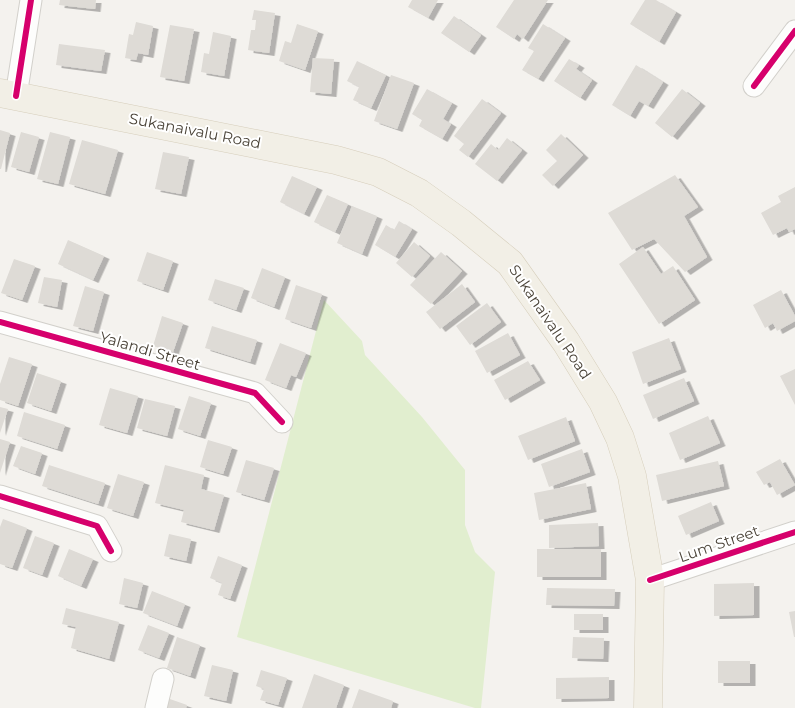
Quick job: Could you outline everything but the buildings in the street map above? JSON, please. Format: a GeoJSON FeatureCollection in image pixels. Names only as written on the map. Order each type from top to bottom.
{"type":"FeatureCollection","features":[{"type":"Feature","properties":{"kind":"main road","name":"Sukanaivalu Road"},"geometry":{"type":"LineString","coordinates":[[8,95],[336,160],[378,172],[419,193],[461,223],[510,263],[566,342],[603,402],[620,438],[632,476],[650,580],[648,708]]}},
{"type":"Feature","properties":{"kind":"street"},"geometry":{"type":"LineString","coordinates":[[8,95],[31,0]]}},
{"type":"Feature","properties":{"kind":"street"},"geometry":{"type":"LineString","coordinates":[[754,86],[795,31]]}},
{"type":"Feature","properties":{"kind":"street","name":"Yalandi Street"},"geometry":{"type":"LineString","coordinates":[[0,322],[255,393],[282,422]]}},
{"type":"Feature","properties":{"kind":"street"},"geometry":{"type":"LineString","coordinates":[[0,496],[97,526],[111,551]]}},
{"type":"Feature","properties":{"kind":"street","name":"Lum Street"},"geometry":{"type":"LineString","coordinates":[[650,580],[795,532]]}},
{"type":"Feature","properties":{"kind":"street"},"geometry":{"type":"LineString","coordinates":[[156,708],[164,679]]}},
{"type":"Feature","properties":{"kind":"green space"},"geometry":{"type":"Polygon","coordinates":[[[324,300],[362,341],[365,355],[422,417],[465,470],[465,525],[475,552],[495,572],[481,708],[475,708],[237,637],[324,300]]]}},
{"type":"Feature","properties":{"kind":"cycle path"},"geometry":{"type":"LineString","coordinates":[[16,96],[31,0]]}},
{"type":"Feature","properties":{"kind":"cycle path"},"geometry":{"type":"LineString","coordinates":[[754,86],[795,31]]}},
{"type":"Feature","properties":{"kind":"cycle path"},"geometry":{"type":"LineString","coordinates":[[0,322],[255,393],[282,422]]}},
{"type":"Feature","properties":{"kind":"cycle path"},"geometry":{"type":"LineString","coordinates":[[0,496],[97,526],[111,551]]}},
{"type":"Feature","properties":{"kind":"cycle path"},"geometry":{"type":"LineString","coordinates":[[650,580],[795,532]]}}]}
